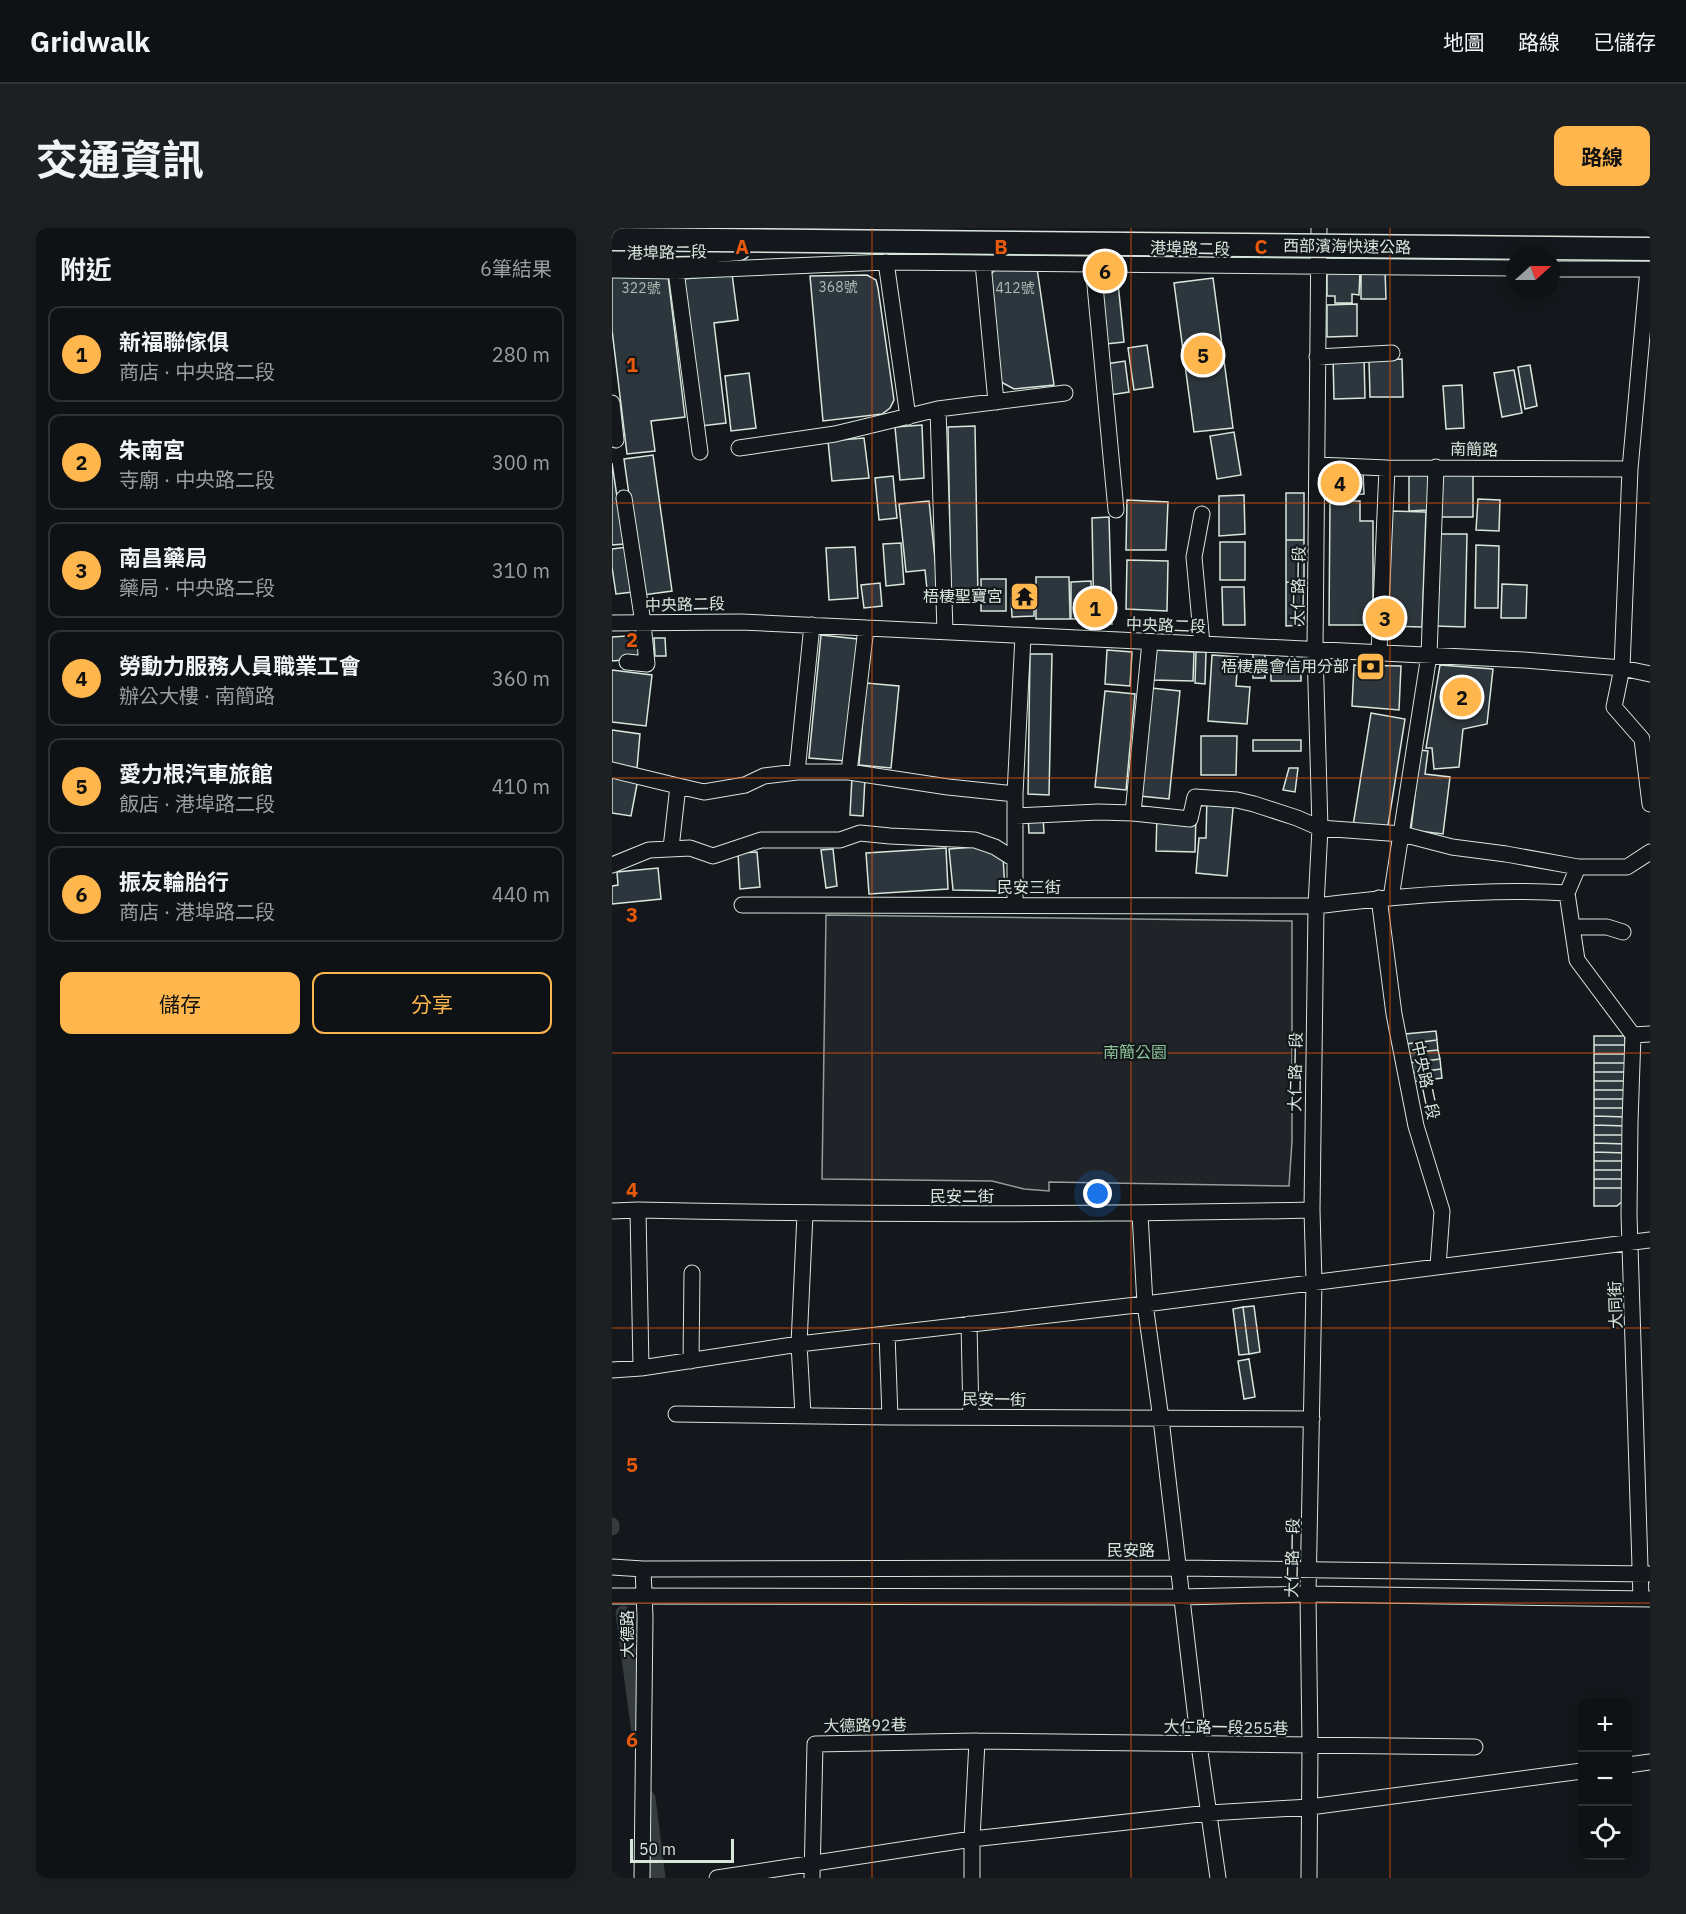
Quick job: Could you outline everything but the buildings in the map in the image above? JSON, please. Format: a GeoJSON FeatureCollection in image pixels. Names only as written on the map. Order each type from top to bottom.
{"type":"FeatureCollection","features":[{"type":"Feature","properties":{"kind":"highway","name":"西部濱海快速公路"},"geometry":{"type":"LineString","coordinates":[[612,239],[828,241],[1649,262]]}},
{"type":"Feature","properties":{"kind":"highway"},"geometry":{"type":"LineString","coordinates":[[612,260],[828,241]]}},
{"type":"Feature","properties":{"kind":"street","name":"大仁路一段"},"geometry":{"type":"LineString","coordinates":[[1309,1878],[1308,1594],[1314,1282],[1312,1210],[1316,906],[1320,828],[1315,649],[1319,228]]}},
{"type":"Feature","properties":{"kind":"street","name":"港埠路二段"},"geometry":{"type":"LineString","coordinates":[[612,270],[676,271],[886,262],[1506,268]]}},
{"type":"Feature","properties":{"kind":"street"},"geometry":{"type":"LineString","coordinates":[[886,262],[908,417]]}},
{"type":"Feature","properties":{"kind":"street"},"geometry":{"type":"LineString","coordinates":[[1560,268],[1649,262],[1630,469],[1622,668],[1614,707],[1642,739],[1650,804]]}},
{"type":"Feature","properties":{"kind":"street"},"geometry":{"type":"LineString","coordinates":[[982,263],[996,402]]}},
{"type":"Feature","properties":{"kind":"street"},"geometry":{"type":"LineString","coordinates":[[1093,264],[1116,510]]}},
{"type":"Feature","properties":{"kind":"street"},"geometry":{"type":"LineString","coordinates":[[676,271],[700,452]]}},
{"type":"Feature","properties":{"kind":"street"},"geometry":{"type":"LineString","coordinates":[[1317,357],[1392,353]]}},
{"type":"Feature","properties":{"kind":"street"},"geometry":{"type":"LineString","coordinates":[[739,448],[835,434],[938,409],[1065,393]]}},
{"type":"Feature","properties":{"kind":"street"},"geometry":{"type":"LineString","coordinates":[[612,403],[616,440]]}},
{"type":"Feature","properties":{"kind":"street"},"geometry":{"type":"LineString","coordinates":[[938,409],[945,631]]}},
{"type":"Feature","properties":{"kind":"street","name":"南簡路"},"geometry":{"type":"LineString","coordinates":[[1318,465],[1387,468],[1630,469]]}},
{"type":"Feature","properties":{"kind":"street"},"geometry":{"type":"LineString","coordinates":[[1428,655],[1436,467]]}},
{"type":"Feature","properties":{"kind":"street"},"geometry":{"type":"LineString","coordinates":[[1380,653],[1387,468]]}},
{"type":"Feature","properties":{"kind":"street"},"geometry":{"type":"LineString","coordinates":[[624,498],[647,664],[627,662]]}},
{"type":"Feature","properties":{"kind":"street"},"geometry":{"type":"LineString","coordinates":[[1202,514],[1194,557],[1202,644]]}},
{"type":"Feature","properties":{"kind":"street","name":"中央路二段"},"geometry":{"type":"LineString","coordinates":[[612,624],[741,622],[945,631],[1524,660],[1622,668],[1650,674]]}},
{"type":"Feature","properties":{"kind":"street"},"geometry":{"type":"LineString","coordinates":[[798,772],[812,625]]}},
{"type":"Feature","properties":{"kind":"street"},"geometry":{"type":"LineString","coordinates":[[849,772],[866,628]]}},
{"type":"Feature","properties":{"kind":"street"},"geometry":{"type":"LineString","coordinates":[[1015,904],[1015,794],[1023,636]]}},
{"type":"Feature","properties":{"kind":"street"},"geometry":{"type":"LineString","coordinates":[[1133,813],[1150,642]]}},
{"type":"Feature","properties":{"kind":"street","name":"中央路二段"},"geometry":{"type":"LineString","coordinates":[[1428,655],[1402,834],[1385,898],[1394,1014],[1416,1126],[1442,1211],[1438,1266]]}},
{"type":"Feature","properties":{"kind":"street"},"geometry":{"type":"LineString","coordinates":[[612,770],[704,792],[745,785],[764,776],[798,772],[849,772],[948,787],[1015,794]]}},
{"type":"Feature","properties":{"kind":"street"},"geometry":{"type":"LineString","coordinates":[[671,848],[678,786]]}},
{"type":"Feature","properties":{"kind":"street"},"geometry":{"type":"LineString","coordinates":[[1016,816],[1098,812],[1190,819],[1195,796],[1254,804],[1320,828],[1402,834],[1452,847],[1578,867],[1627,867],[1650,852]]}},
{"type":"Feature","properties":{"kind":"street"},"geometry":{"type":"LineString","coordinates":[[612,865],[650,850],[690,848],[713,855],[761,840],[840,840],[860,833],[975,840],[995,847],[1014,859]]}},
{"type":"Feature","properties":{"kind":"street"},"geometry":{"type":"LineString","coordinates":[[1578,867],[1567,893],[1577,960],[1633,1035],[1650,1034]]}},
{"type":"Feature","properties":{"kind":"street"},"geometry":{"type":"LineString","coordinates":[[1316,906],[1385,898],[1523,890],[1567,893]]}},
{"type":"Feature","properties":{"kind":"street","name":"民安三街"},"geometry":{"type":"LineString","coordinates":[[742,904],[1316,906]]}},
{"type":"Feature","properties":{"kind":"street"},"geometry":{"type":"LineString","coordinates":[[1572,927],[1607,927],[1623,932]]}},
{"type":"Feature","properties":{"kind":"street","name":"大同街"},"geometry":{"type":"LineString","coordinates":[[1633,1035],[1629,1214],[1645,1599]]}},
{"type":"Feature","properties":{"kind":"street"},"geometry":{"type":"LineString","coordinates":[[638,1210],[641,1368]]}},
{"type":"Feature","properties":{"kind":"street","name":"民安二街"},"geometry":{"type":"LineString","coordinates":[[612,1211],[805,1214],[1140,1214],[1312,1210]]}},
{"type":"Feature","properties":{"kind":"street"},"geometry":{"type":"LineString","coordinates":[[803,1415],[800,1344],[805,1214]]}},
{"type":"Feature","properties":{"kind":"street"},"geometry":{"type":"LineString","coordinates":[[1140,1214],[1145,1304],[1161,1419],[1199,1745],[1218,1878]]}},
{"type":"Feature","properties":{"kind":"street"},"geometry":{"type":"LineString","coordinates":[[612,1370],[692,1361],[800,1344],[1145,1304],[1650,1240]]}},
{"type":"Feature","properties":{"kind":"street"},"geometry":{"type":"LineString","coordinates":[[692,1273],[692,1361]]}},
{"type":"Feature","properties":{"kind":"street"},"geometry":{"type":"LineString","coordinates":[[969,1324],[971,1417]]}},
{"type":"Feature","properties":{"kind":"street"},"geometry":{"type":"LineString","coordinates":[[887,1334],[890,1418]]}},
{"type":"Feature","properties":{"kind":"street","name":"民安一街"},"geometry":{"type":"LineString","coordinates":[[676,1414],[890,1418],[1312,1419]]}},
{"type":"Feature","properties":{"kind":"street","name":"民安路"},"geometry":{"type":"LineString","coordinates":[[612,1568],[1178,1568],[1645,1574]]}},
{"type":"Feature","properties":{"kind":"street","name":"大德路"},"geometry":{"type":"LineString","coordinates":[[642,1878],[643,1569]]}},
{"type":"Feature","properties":{"kind":"street"},"geometry":{"type":"LineString","coordinates":[[612,1596],[1182,1597],[1308,1594],[1645,1599]]}},
{"type":"Feature","properties":{"kind":"street"},"geometry":{"type":"LineString","coordinates":[[972,1878],[977,1741]]}},
{"type":"Feature","properties":{"kind":"street","name":"大仁路一段255巷"},"geometry":{"type":"LineString","coordinates":[[977,1741],[1475,1747]]}},
{"type":"Feature","properties":{"kind":"street","name":"大德路92巷"},"geometry":{"type":"LineString","coordinates":[[812,1870],[815,1744],[977,1741]]}},
{"type":"Feature","properties":{"kind":"street"},"geometry":{"type":"LineString","coordinates":[[1632,1764],[1650,1762]]}},
{"type":"Feature","properties":{"kind":"street"},"geometry":{"type":"LineString","coordinates":[[717,1878],[812,1870],[972,1839],[1209,1813],[1310,1807],[1578,1772]]}},
{"type":"Feature","properties":{"kind":"green space","name":"南簡公園"},"geometry":{"type":"Polygon","coordinates":[[[826,915],[1292,921],[1292,1141],[1289,1186],[1049,1182],[1049,1191],[1024,1189],[992,1181],[822,1179],[826,915]]]}},
{"type":"Feature","properties":{"kind":"waterway"},"geometry":{"type":"LineString","coordinates":[[623,1613],[639,1732]]}},
{"type":"Feature","properties":{"kind":"waterway"},"geometry":{"type":"LineString","coordinates":[[648,1798],[658,1878]]}},
{"type":"Feature","properties":{"kind":"place","name":"振友輪胎行"},"geometry":{"type":"Point","coordinates":[1105,271]}},
{"type":"Feature","properties":{"kind":"place","name":"愛力根汽車旅館"},"geometry":{"type":"Point","coordinates":[1203,355]}},
{"type":"Feature","properties":{"kind":"place","name":"勞動力服務人員職業工會"},"geometry":{"type":"Point","coordinates":[1340,483]}},
{"type":"Feature","properties":{"kind":"place","name":"梧棲聖寶宮"},"geometry":{"type":"Point","coordinates":[1024,596]}},
{"type":"Feature","properties":{"kind":"place","name":"新福聯傢俱"},"geometry":{"type":"Point","coordinates":[1095,608]}},
{"type":"Feature","properties":{"kind":"place","name":"南昌藥局"},"geometry":{"type":"Point","coordinates":[1385,618]}},
{"type":"Feature","properties":{"kind":"place","name":"梧棲農會信用分部"},"geometry":{"type":"Point","coordinates":[1370,666]}},
{"type":"Feature","properties":{"kind":"place","name":"朱南宮"},"geometry":{"type":"Point","coordinates":[1462,697]}}]}
